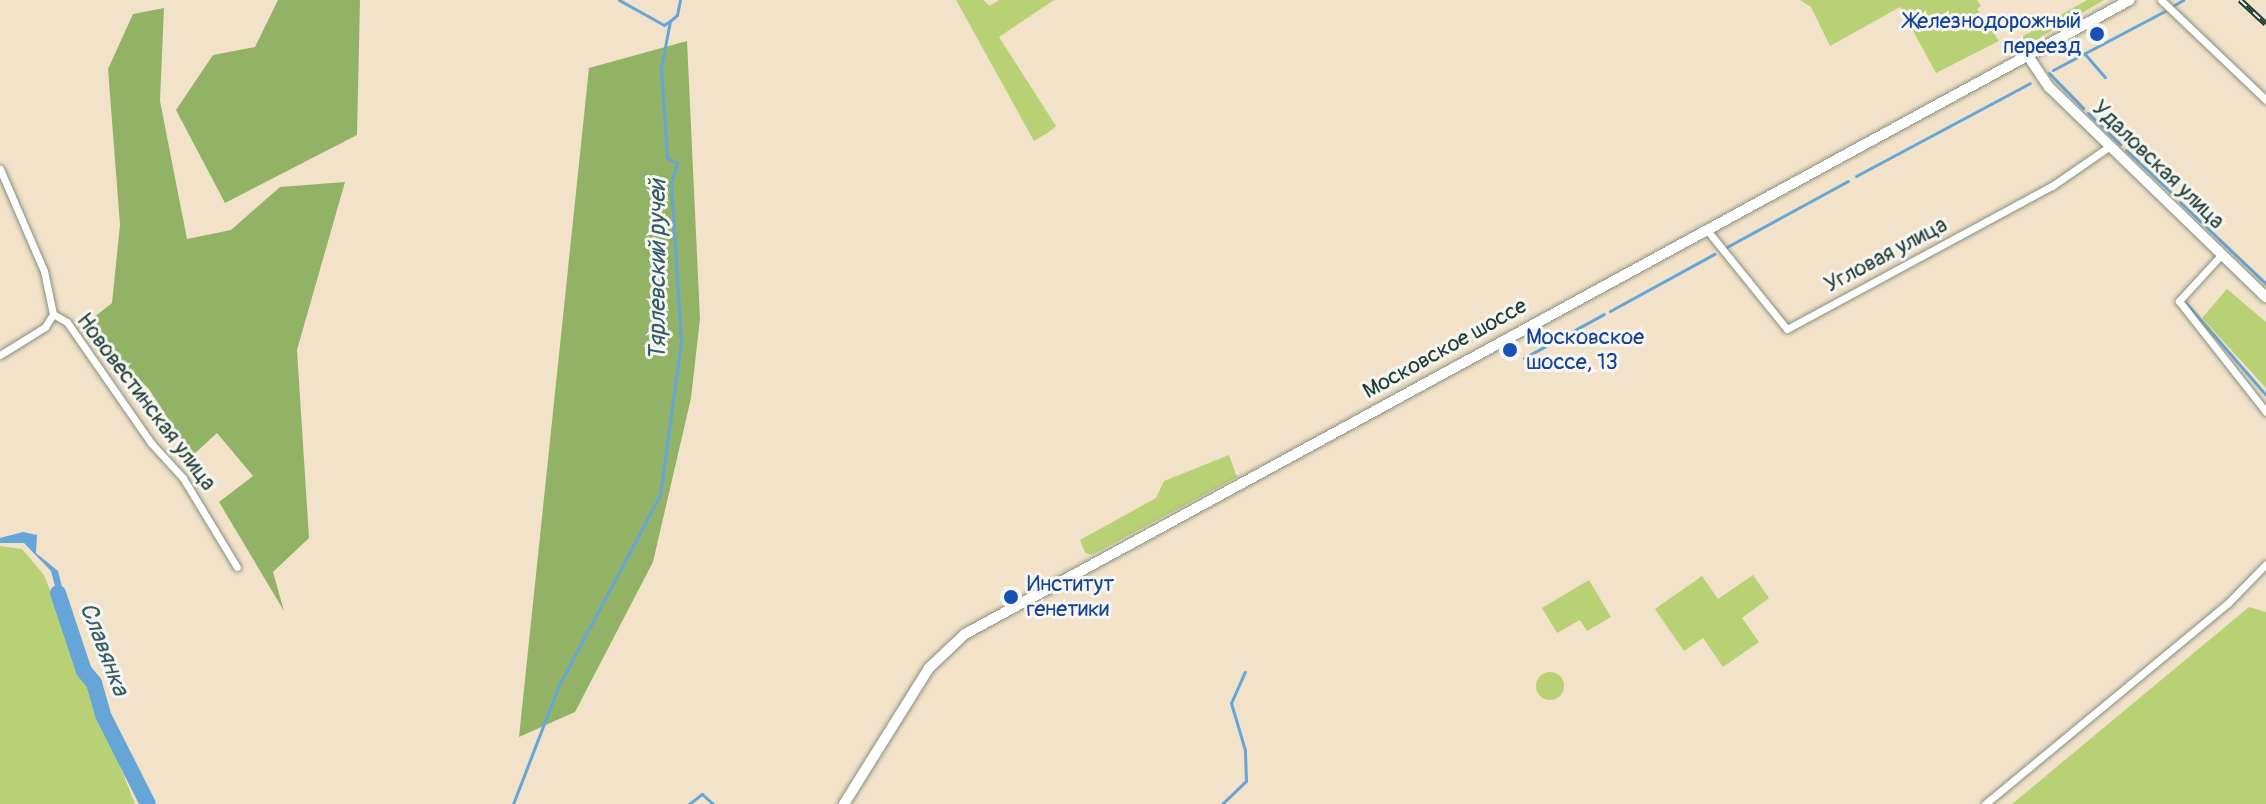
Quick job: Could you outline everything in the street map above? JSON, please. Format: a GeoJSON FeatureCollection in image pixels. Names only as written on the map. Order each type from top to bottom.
{"type":"FeatureCollection","features":[{"type":"Feature","properties":{"kind":"main road","name":"Московское шоссе"},"geometry":{"type":"LineString","coordinates":[[844,804],[929,668],[953,643],[2130,0]]}},
{"type":"Feature","properties":{"kind":"main road","name":"Удаловская улица"},"geometry":{"type":"LineString","coordinates":[[2028,56],[2049,87],[2266,297]]}},
{"type":"Feature","properties":{"kind":"street"},"geometry":{"type":"LineString","coordinates":[[2161,0],[2266,100]]}},
{"type":"Feature","properties":{"kind":"street","name":"Угловая улица"},"geometry":{"type":"LineString","coordinates":[[1707,230],[1787,329],[2052,186],[2110,146]]}},
{"type":"Feature","properties":{"kind":"street","name":"Нововестинская улица"},"geometry":{"type":"LineString","coordinates":[[0,169],[44,271],[53,314],[67,322],[151,443],[183,478],[237,567]]}},
{"type":"Feature","properties":{"kind":"street"},"geometry":{"type":"LineString","coordinates":[[2222,254],[2179,301],[2266,412]]}},
{"type":"Feature","properties":{"kind":"street"},"geometry":{"type":"LineString","coordinates":[[0,355],[45,327],[53,314]]}},
{"type":"Feature","properties":{"kind":"street"},"geometry":{"type":"LineString","coordinates":[[1985,804],[2228,603],[2266,564]]}},
{"type":"Feature","properties":{"kind":"green space"},"geometry":{"type":"Polygon","coordinates":[[[278,0],[360,0],[357,135],[225,203],[176,110],[213,55],[255,47],[278,0]]]}},
{"type":"Feature","properties":{"kind":"green space"},"geometry":{"type":"Polygon","coordinates":[[[956,0],[983,0],[990,6],[999,0],[1054,0],[999,37],[1056,126],[1049,132],[1034,141],[956,0]]]}},
{"type":"Feature","properties":{"kind":"green space"},"geometry":{"type":"Polygon","coordinates":[[[1800,0],[1977,0],[1981,6],[1977,9],[1999,41],[1936,73],[1900,7],[1830,46],[1811,7],[1800,0]]]}},
{"type":"Feature","properties":{"kind":"green space"},"geometry":{"type":"Polygon","coordinates":[[[2087,0],[2104,0],[2029,44],[2018,39],[2087,0]]]}},
{"type":"Feature","properties":{"kind":"green space"},"geometry":{"type":"Polygon","coordinates":[[[164,8],[160,101],[187,239],[231,230],[280,187],[345,182],[297,350],[309,538],[273,572],[284,611],[219,502],[253,476],[217,433],[192,456],[149,389],[84,325],[112,303],[120,225],[108,69],[133,14],[164,8]]]}},
{"type":"Feature","properties":{"kind":"green space"},"geometry":{"type":"Polygon","coordinates":[[[687,41],[700,319],[691,398],[653,562],[575,712],[519,737],[589,68],[687,41]]]}},
{"type":"Feature","properties":{"kind":"green space"},"geometry":{"type":"Polygon","coordinates":[[[2227,289],[2266,322],[2266,388],[2202,318],[2227,289]]]}},
{"type":"Feature","properties":{"kind":"green space"},"geometry":{"type":"Polygon","coordinates":[[[1229,455],[1237,477],[1092,555],[1085,553],[1080,540],[1156,498],[1164,481],[1229,455]]]}},
{"type":"Feature","properties":{"kind":"green space"},"geometry":{"type":"Polygon","coordinates":[[[0,546],[22,549],[44,575],[135,804],[0,804],[0,546]]]}},
{"type":"Feature","properties":{"kind":"green space"},"geometry":{"type":"Polygon","coordinates":[[[1753,575],[1769,598],[1742,618],[1759,642],[1723,667],[1703,638],[1684,651],[1655,609],[1702,576],[1718,599],[1753,575]]]}},
{"type":"Feature","properties":{"kind":"green space"},"geometry":{"type":"Polygon","coordinates":[[[1589,580],[1611,617],[1587,631],[1580,620],[1557,633],[1542,608],[1589,580]]]}},
{"type":"Feature","properties":{"kind":"green space"},"geometry":{"type":"Polygon","coordinates":[[[2249,607],[2266,612],[2266,804],[2012,804],[2249,607]]]}},
{"type":"Feature","properties":{"kind":"green space"},"geometry":{"type":"Polygon","coordinates":[[[1550,672],[1560,676],[1564,686],[1560,696],[1550,700],[1540,696],[1536,686],[1540,676],[1550,672]]]}},
{"type":"Feature","properties":{"kind":"water"},"geometry":{"type":"Polygon","coordinates":[[[23,532],[37,535],[36,553],[58,571],[68,611],[63,616],[51,571],[24,543],[0,543],[0,538],[23,532]]]}},
{"type":"Feature","properties":{"kind":"waterway"},"geometry":{"type":"LineString","coordinates":[[619,0],[664,25],[670,21]]}},
{"type":"Feature","properties":{"kind":"waterway","name":"Тярлевский ручей"},"geometry":{"type":"LineString","coordinates":[[513,804],[559,685],[660,495],[681,342],[671,183],[677,163],[667,158],[661,68],[670,21],[677,15],[680,0]]}},
{"type":"Feature","properties":{"kind":"waterway"},"geometry":{"type":"LineString","coordinates":[[2171,7],[2183,0]]}},
{"type":"Feature","properties":{"kind":"waterway"},"geometry":{"type":"LineString","coordinates":[[2053,70],[2165,11]]}},
{"type":"Feature","properties":{"kind":"waterway"},"geometry":{"type":"LineString","coordinates":[[2084,53],[2105,77]]}},
{"type":"Feature","properties":{"kind":"waterway"},"geometry":{"type":"LineString","coordinates":[[2049,73],[2083,108]]}},
{"type":"Feature","properties":{"kind":"waterway"},"geometry":{"type":"LineString","coordinates":[[1856,176],[2030,83]]}},
{"type":"Feature","properties":{"kind":"waterway"},"geometry":{"type":"LineString","coordinates":[[2088,113],[2120,144]]}},
{"type":"Feature","properties":{"kind":"waterway"},"geometry":{"type":"LineString","coordinates":[[2126,150],[2176,197]]}},
{"type":"Feature","properties":{"kind":"waterway"},"geometry":{"type":"LineString","coordinates":[[1725,248],[1848,181]]}},
{"type":"Feature","properties":{"kind":"waterway"},"geometry":{"type":"LineString","coordinates":[[2180,202],[2266,284]]}},
{"type":"Feature","properties":{"kind":"waterway"},"geometry":{"type":"LineString","coordinates":[[1610,311],[1714,254]]}},
{"type":"Feature","properties":{"kind":"waterway"},"geometry":{"type":"LineString","coordinates":[[2186,303],[2266,395]]}},
{"type":"Feature","properties":{"kind":"waterway"},"geometry":{"type":"LineString","coordinates":[[1524,358],[1604,314]]}},
{"type":"Feature","properties":{"kind":"waterway","name":"Славянка"},"geometry":{"type":"LineString","coordinates":[[58,593],[84,671],[94,683],[104,717],[148,804]]}},
{"type":"Feature","properties":{"kind":"waterway"},"geometry":{"type":"LineString","coordinates":[[1222,804],[1246,781],[1245,750],[1231,703],[1245,672]]}},
{"type":"Feature","properties":{"kind":"waterway"},"geometry":{"type":"LineString","coordinates":[[689,804],[702,794],[713,804]]}},
{"type":"Feature","properties":{"kind":"railway"},"geometry":{"type":"LineString","coordinates":[[2240,0],[2266,24]]}},
{"type":"Feature","properties":{"kind":"place","name":"Железнодорожный переезд"},"geometry":{"type":"Point","coordinates":[2097,34]}},
{"type":"Feature","properties":{"kind":"place","name":"Московское шоссе, 13"},"geometry":{"type":"Point","coordinates":[1510,350]}},
{"type":"Feature","properties":{"kind":"place","name":"Институт генетики"},"geometry":{"type":"Point","coordinates":[1011,597]}}]}
